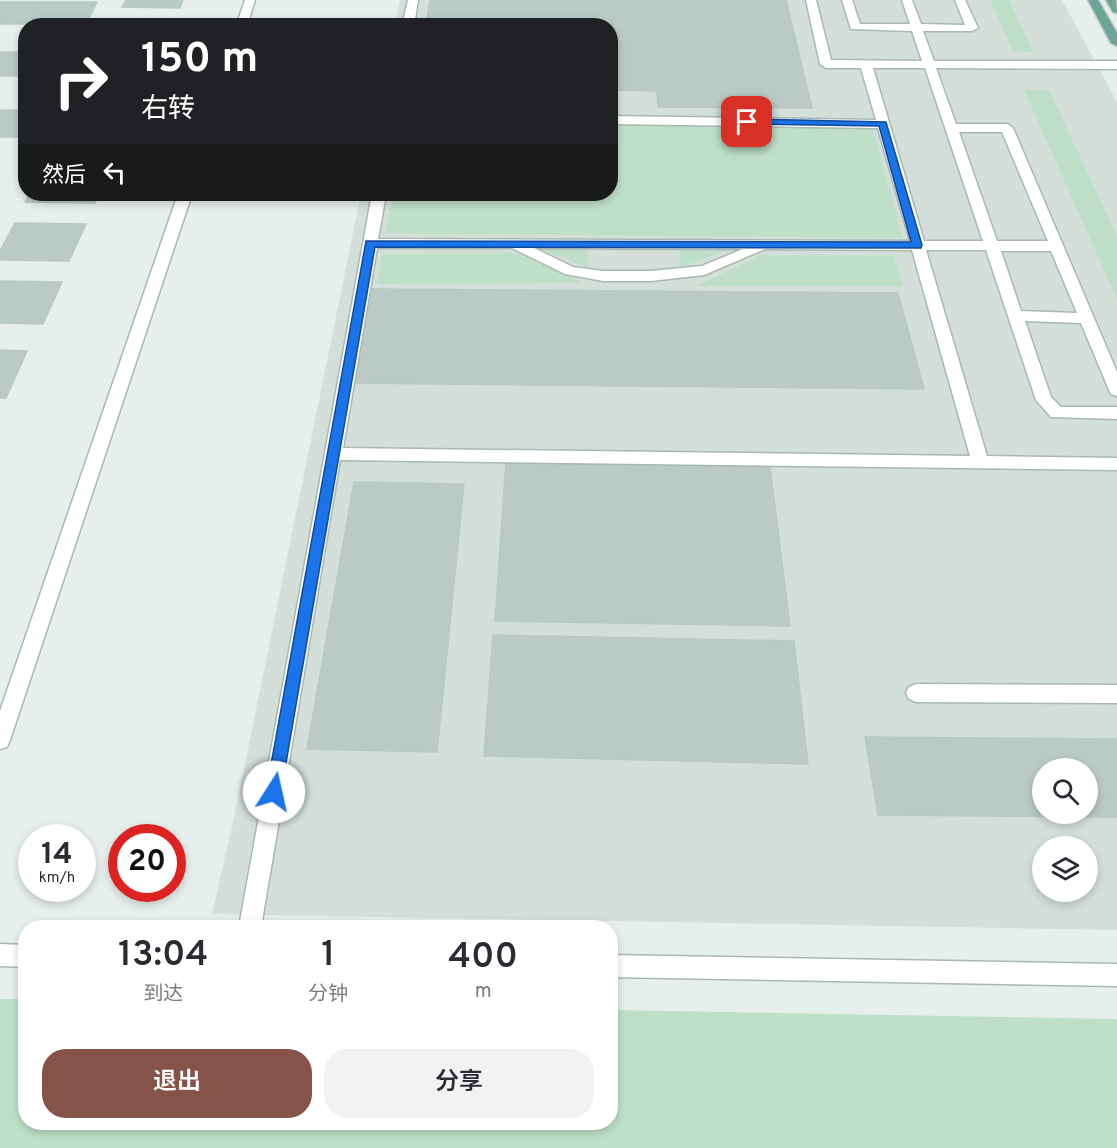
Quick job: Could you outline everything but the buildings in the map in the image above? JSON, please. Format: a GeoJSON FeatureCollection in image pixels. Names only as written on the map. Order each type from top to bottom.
{"type":"FeatureCollection","features":[{"type":"Feature","properties":{"kind":"main road"},"geometry":{"type":"LineString","coordinates":[[1093,0],[1117,43]]}},
{"type":"Feature","properties":{"kind":"main road"},"geometry":{"type":"LineString","coordinates":[[1111,0],[1117,10]]}},
{"type":"Feature","properties":{"kind":"street"},"geometry":{"type":"LineString","coordinates":[[244,18],[250,0]]}},
{"type":"Feature","properties":{"kind":"street"},"geometry":{"type":"LineString","coordinates":[[410,18],[413,0]]}},
{"type":"Feature","properties":{"kind":"street"},"geometry":{"type":"LineString","coordinates":[[811,0],[826,64],[1117,65]]}},
{"type":"Feature","properties":{"kind":"street"},"geometry":{"type":"LineString","coordinates":[[847,0],[855,27],[972,28],[960,0]]}},
{"type":"Feature","properties":{"kind":"street"},"geometry":{"type":"LineString","coordinates":[[907,0],[1044,400],[1058,413],[1117,413]]}},
{"type":"Feature","properties":{"kind":"street"},"geometry":{"type":"LineString","coordinates":[[866,64],[980,462]]}},
{"type":"Feature","properties":{"kind":"street"},"geometry":{"type":"LineString","coordinates":[[618,120],[883,124]]}},
{"type":"Feature","properties":{"kind":"street"},"geometry":{"type":"LineString","coordinates":[[951,128],[1007,128],[1117,390]]}},
{"type":"Feature","properties":{"kind":"street"},"geometry":{"type":"LineString","coordinates":[[0,740],[183,201]]}},
{"type":"Feature","properties":{"kind":"street"},"geometry":{"type":"LineString","coordinates":[[251,920],[378,201]]}},
{"type":"Feature","properties":{"kind":"street"},"geometry":{"type":"LineString","coordinates":[[370,243],[1057,246]]}},
{"type":"Feature","properties":{"kind":"street"},"geometry":{"type":"LineString","coordinates":[[513,244],[570,271],[603,276],[651,276],[704,270],[766,245]]}},
{"type":"Feature","properties":{"kind":"street"},"geometry":{"type":"LineString","coordinates":[[1016,316],[1086,318]]}},
{"type":"Feature","properties":{"kind":"street"},"geometry":{"type":"LineString","coordinates":[[333,454],[1117,464]]}},
{"type":"Feature","properties":{"kind":"street"},"geometry":{"type":"LineString","coordinates":[[916,693],[1117,694]]}},
{"type":"Feature","properties":{"kind":"street"},"geometry":{"type":"LineString","coordinates":[[0,955],[18,956]]}},
{"type":"Feature","properties":{"kind":"street"},"geometry":{"type":"LineString","coordinates":[[618,966],[1117,975]]}},
{"type":"Feature","properties":{"kind":"shaded area"},"geometry":{"type":"Polygon","coordinates":[[[400,0],[1062,0],[1117,102],[1117,930],[212,914],[234,818],[360,201],[618,201],[618,18],[396,18],[400,0]]]}},
{"type":"Feature","properties":{"kind":"green space"},"geometry":{"type":"Polygon","coordinates":[[[990,0],[1009,0],[1033,52],[1013,51],[990,0]]]}},
{"type":"Feature","properties":{"kind":"green space"},"geometry":{"type":"Polygon","coordinates":[[[1024,90],[1049,90],[1117,236],[1117,299],[1024,90]]]}},
{"type":"Feature","properties":{"kind":"green space"},"geometry":{"type":"Polygon","coordinates":[[[618,125],[872,127],[903,238],[386,233],[392,201],[618,201],[618,125]]]}},
{"type":"Feature","properties":{"kind":"green space"},"geometry":{"type":"Polygon","coordinates":[[[541,250],[588,250],[589,267],[541,250]]]}},
{"type":"Feature","properties":{"kind":"green space"},"geometry":{"type":"Polygon","coordinates":[[[680,250],[725,251],[680,268],[680,250]]]}},
{"type":"Feature","properties":{"kind":"green space"},"geometry":{"type":"Polygon","coordinates":[[[516,253],[584,283],[377,284],[382,254],[516,253]]]}},
{"type":"Feature","properties":{"kind":"green space"},"geometry":{"type":"Polygon","coordinates":[[[760,255],[894,256],[904,286],[697,286],[760,255]]]}},
{"type":"Feature","properties":{"kind":"green space"},"geometry":{"type":"Polygon","coordinates":[[[0,999],[18,999],[18,1130],[618,1130],[618,1010],[1117,1019],[1117,1148],[0,1148],[0,999]]]}},
{"type":"Feature","properties":{"kind":"route"},"geometry":{"type":"LineString","coordinates":[[274,792],[370,243],[917,245],[883,124],[747,122]]}}]}
